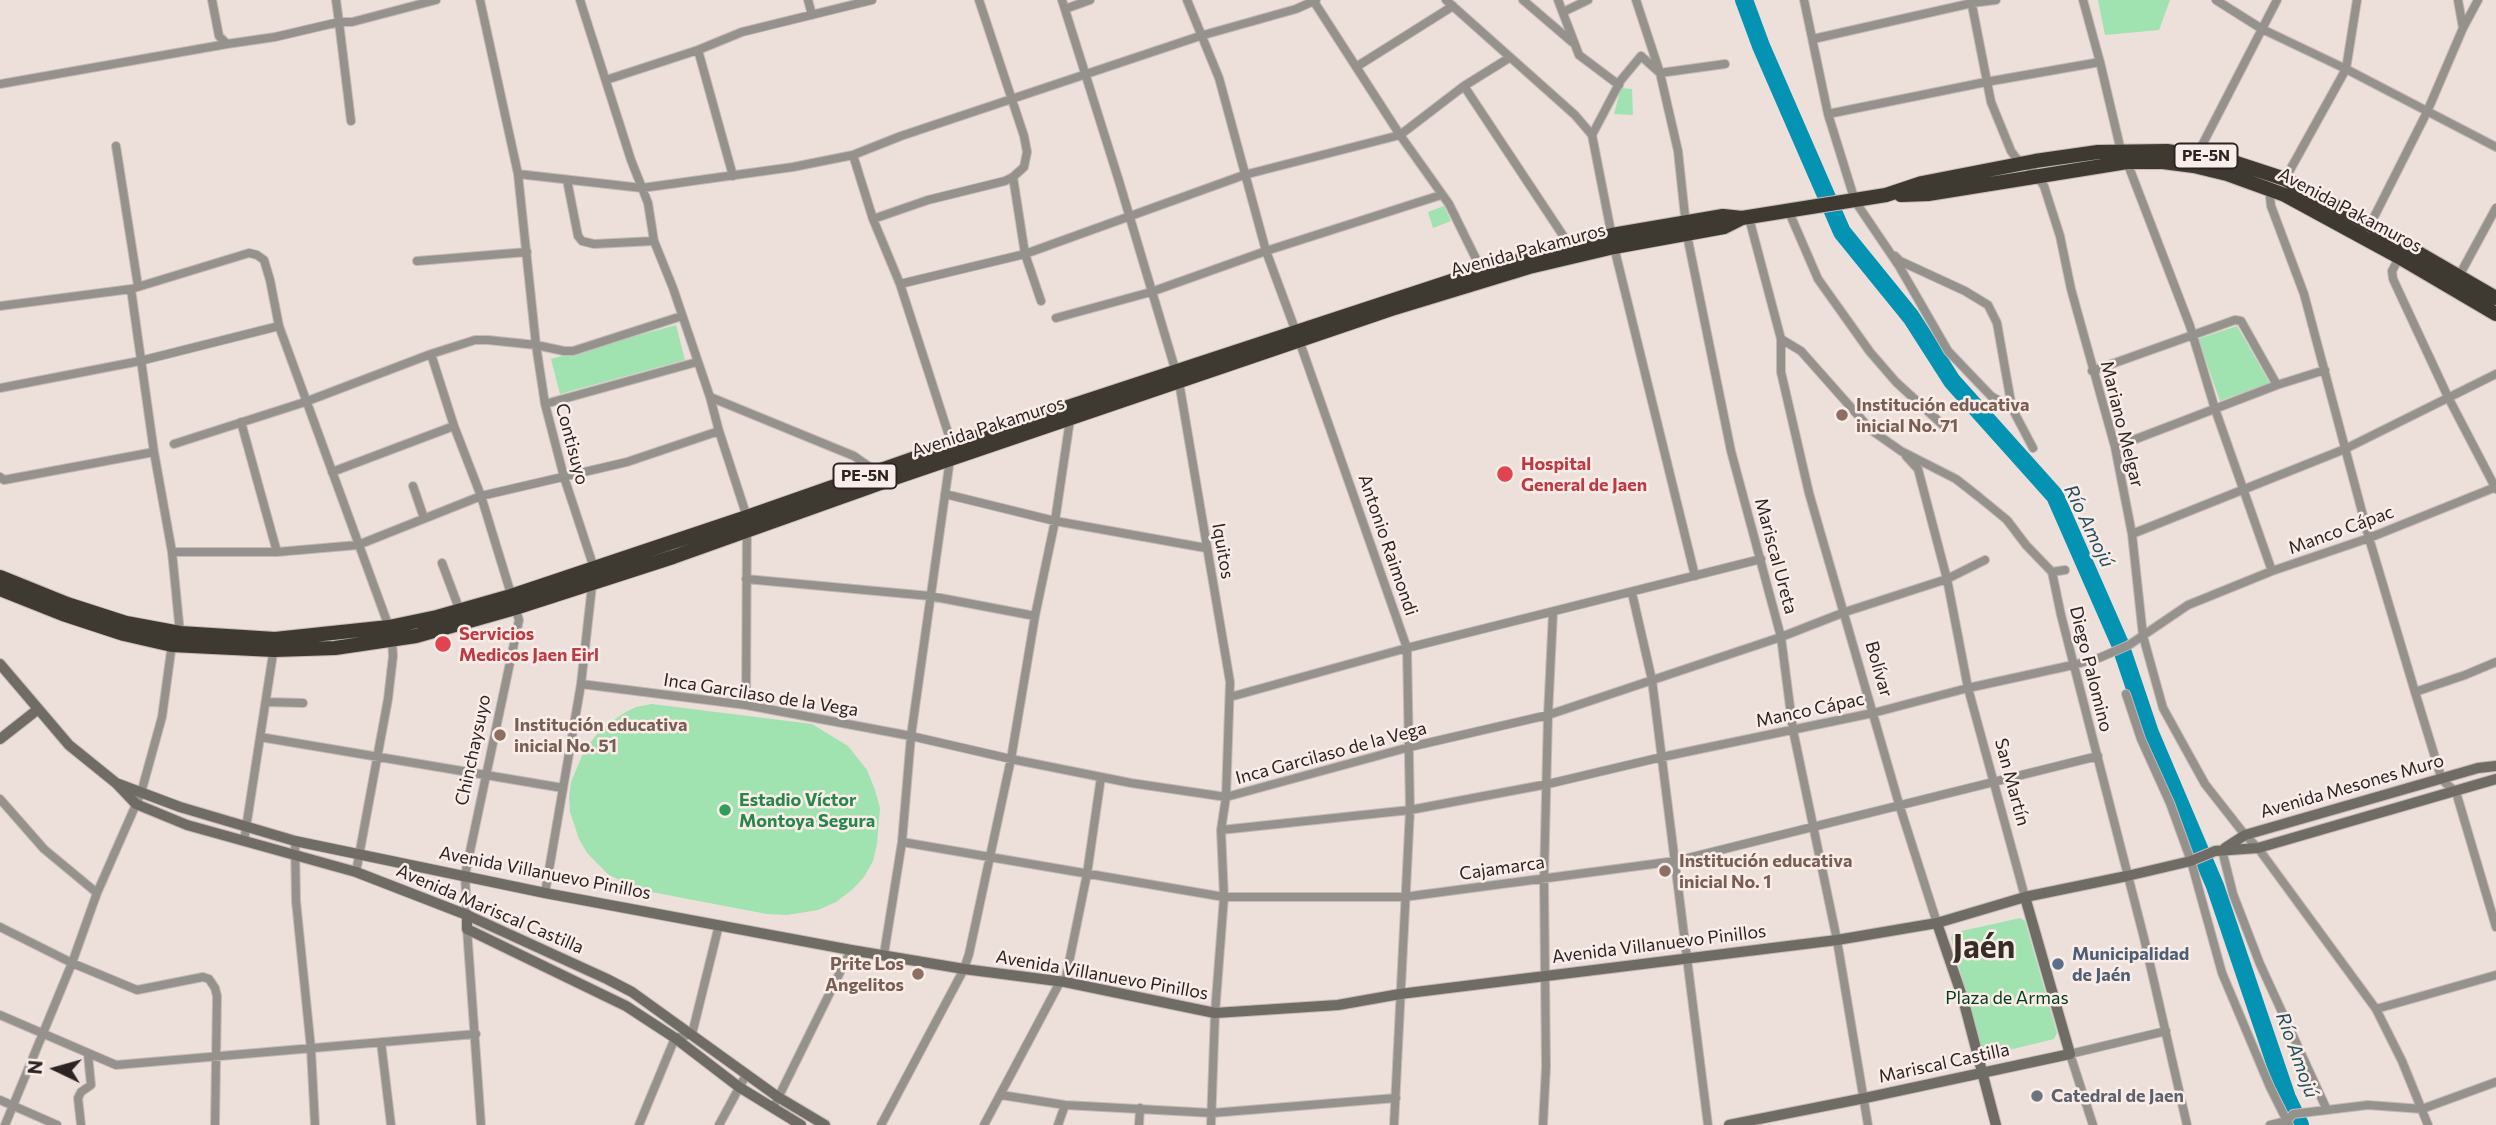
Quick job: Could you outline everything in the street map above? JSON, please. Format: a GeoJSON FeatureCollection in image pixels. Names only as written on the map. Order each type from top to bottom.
{"type":"FeatureCollection","features":[{"type":"Feature","properties":{"kind":"highway","name":"PE-5N"},"geometry":{"type":"LineString","coordinates":[[1849,202],[1886,195],[1922,183],[2022,163],[2124,156],[2167,150],[2260,169],[2285,179],[2370,225],[2404,252],[2459,276],[2496,298]]}},
{"type":"Feature","properties":{"kind":"highway","name":"Avenida Pakamuros"},"geometry":{"type":"LineString","coordinates":[[1886,195],[1928,194],[2124,156],[2194,166],[2269,188],[2368,240],[2404,252],[2496,314]]}},
{"type":"Feature","properties":{"kind":"highway","name":"Avenida Pakamuros"},"geometry":{"type":"LineString","coordinates":[[0,581],[126,623],[175,636],[274,645],[390,634],[416,636],[1482,271],[1570,246],[1686,229],[1723,216],[1746,218],[1849,202]]}},
{"type":"Feature","properties":{"kind":"highway","name":"Avenida Pakamuros"},"geometry":{"type":"LineString","coordinates":[[1298,335],[1613,241]]}},
{"type":"Feature","properties":{"kind":"highway","name":"Avenida Pakamuros"},"geometry":{"type":"LineString","coordinates":[[748,524],[877,472],[1070,420],[1178,377]]}},
{"type":"Feature","properties":{"kind":"highway","name":"Avenida Pakamuros"},"geometry":{"type":"LineString","coordinates":[[390,634],[460,611],[513,602]]}},
{"type":"Feature","properties":{"kind":"street"},"geometry":{"type":"LineString","coordinates":[[212,0],[219,36],[227,44]]}},
{"type":"Feature","properties":{"kind":"street"},"geometry":{"type":"LineString","coordinates":[[336,0],[351,121]]}},
{"type":"Feature","properties":{"kind":"street"},"geometry":{"type":"LineString","coordinates":[[0,84],[275,37],[339,22],[352,22],[436,0]]}},
{"type":"Feature","properties":{"kind":"street","name":"Contisuyo"},"geometry":{"type":"LineString","coordinates":[[480,0],[517,174],[545,404],[594,575],[581,684],[545,893]]}},
{"type":"Feature","properties":{"kind":"street"},"geometry":{"type":"LineString","coordinates":[[580,0],[616,116],[648,203],[654,241],[710,397],[748,524],[746,705]]}},
{"type":"Feature","properties":{"kind":"street"},"geometry":{"type":"LineString","coordinates":[[808,0],[812,15]]}},
{"type":"Feature","properties":{"kind":"street"},"geometry":{"type":"LineString","coordinates":[[606,79],[698,50],[742,32],[872,0]]}},
{"type":"Feature","properties":{"kind":"street"},"geometry":{"type":"LineString","coordinates":[[873,219],[1013,177],[1024,167],[1027,152],[979,0]]}},
{"type":"Feature","properties":{"kind":"street"},"geometry":{"type":"LineString","coordinates":[[1063,4],[1090,0]]}},
{"type":"Feature","properties":{"kind":"street","name":"Antonio Raimondi"},"geometry":{"type":"LineString","coordinates":[[1187,0],[1219,78],[1266,251],[1407,648],[1410,810],[1394,1125]]}},
{"type":"Feature","properties":{"kind":"street"},"geometry":{"type":"LineString","coordinates":[[517,174],[642,188],[793,167],[853,155],[901,136],[1200,36],[1296,9],[1314,0],[1400,135],[1449,204],[1482,271]]}},
{"type":"Feature","properties":{"kind":"street"},"geometry":{"type":"LineString","coordinates":[[1523,0],[1574,44]]}},
{"type":"Feature","properties":{"kind":"street"},"geometry":{"type":"LineString","coordinates":[[1532,0],[1534,10]]}},
{"type":"Feature","properties":{"kind":"street"},"geometry":{"type":"LineString","coordinates":[[1558,0],[1579,55],[1619,85]]}},
{"type":"Feature","properties":{"kind":"street"},"geometry":{"type":"LineString","coordinates":[[1563,12],[1588,0]]}},
{"type":"Feature","properties":{"kind":"street","name":"Mariscal Ureta"},"geometry":{"type":"LineString","coordinates":[[1636,0],[1660,73],[1678,151],[1686,229],[1731,451],[1781,636],[1793,730],[1837,940],[1868,1125]]}},
{"type":"Feature","properties":{"kind":"street"},"geometry":{"type":"LineString","coordinates":[[1804,0],[1817,69],[1849,202],[1899,266],[1948,351],[1991,396],[2012,408]]}},
{"type":"Feature","properties":{"kind":"street"},"geometry":{"type":"LineString","coordinates":[[1813,39],[1972,1],[1996,0]]}},
{"type":"Feature","properties":{"kind":"street"},"geometry":{"type":"LineString","coordinates":[[2083,0],[2124,156],[2192,334],[2215,409],[2272,571]]}},
{"type":"Feature","properties":{"kind":"street"},"geometry":{"type":"LineString","coordinates":[[2216,0],[2262,29],[2346,69],[2496,147]]}},
{"type":"Feature","properties":{"kind":"street"},"geometry":{"type":"LineString","coordinates":[[2197,155],[2277,0]]}},
{"type":"Feature","properties":{"kind":"street"},"geometry":{"type":"LineString","coordinates":[[2285,179],[2346,69],[2357,0]]}},
{"type":"Feature","properties":{"kind":"street"},"geometry":{"type":"LineString","coordinates":[[2458,0],[2463,28]]}},
{"type":"Feature","properties":{"kind":"street"},"geometry":{"type":"LineString","coordinates":[[2368,240],[2370,225],[2427,112],[2478,0]]}},
{"type":"Feature","properties":{"kind":"street","name":"Mariano Melgar"},"geometry":{"type":"LineString","coordinates":[[1972,1],[1991,102],[2011,151],[2037,175],[2044,186],[2060,236],[2092,371],[2115,447],[2133,534],[2143,636],[2163,708],[2205,784],[2258,848],[2376,1009],[2402,1061],[2428,1125]]}},
{"type":"Feature","properties":{"kind":"street"},"geometry":{"type":"LineString","coordinates":[[1356,67],[1449,3],[1575,115],[1592,135],[1613,241],[1695,576]]}},
{"type":"Feature","properties":{"kind":"street","name":"Iquitos"},"geometry":{"type":"LineString","coordinates":[[1063,4],[1178,377],[1230,682],[1226,797],[1221,830],[1224,897],[1214,1013],[1211,1125]]}},
{"type":"Feature","properties":{"kind":"street"},"geometry":{"type":"LineString","coordinates":[[698,50],[733,176]]}},
{"type":"Feature","properties":{"kind":"street"},"geometry":{"type":"LineString","coordinates":[[1592,135],[1620,80],[1641,55],[1660,73],[1725,64]]}},
{"type":"Feature","properties":{"kind":"street"},"geometry":{"type":"LineString","coordinates":[[900,284],[1025,254],[1244,175],[1400,135],[1464,86],[1509,58]]}},
{"type":"Feature","properties":{"kind":"street"},"geometry":{"type":"LineString","coordinates":[[1828,114],[2100,62]]}},
{"type":"Feature","properties":{"kind":"street"},"geometry":{"type":"LineString","coordinates":[[1464,86],[1570,246]]}},
{"type":"Feature","properties":{"kind":"street"},"geometry":{"type":"LineString","coordinates":[[5,1125],[72,963],[97,893],[141,793],[162,717],[175,636],[172,552],[140,361],[135,288],[116,146]]}},
{"type":"Feature","properties":{"kind":"street"},"geometry":{"type":"LineString","coordinates":[[853,155],[873,219],[900,284],[951,452],[911,736],[902,842],[884,954]]}},
{"type":"Feature","properties":{"kind":"street"},"geometry":{"type":"LineString","coordinates":[[1013,177],[1025,254],[1041,301]]}},
{"type":"Feature","properties":{"kind":"street"},"geometry":{"type":"LineString","coordinates":[[567,180],[578,236],[582,241],[594,244],[654,241]]}},
{"type":"Feature","properties":{"kind":"street"},"geometry":{"type":"LineString","coordinates":[[2269,188],[2271,206],[2304,294],[2369,538],[2415,692],[2442,779],[2456,792],[2496,927]]}},
{"type":"Feature","properties":{"kind":"street"},"geometry":{"type":"LineString","coordinates":[[1056,318],[1151,292],[1266,251],[1441,195]]}},
{"type":"Feature","properties":{"kind":"street"},"geometry":{"type":"LineString","coordinates":[[2459,276],[2496,208]]}},
{"type":"Feature","properties":{"kind":"street"},"geometry":{"type":"LineString","coordinates":[[1795,211],[1818,279],[1870,352],[1896,382],[1945,427]]}},
{"type":"Feature","properties":{"kind":"street","name":"Bolívar"},"geometry":{"type":"LineString","coordinates":[[1746,218],[1782,339],[1781,372],[1800,460],[1899,804],[1963,999],[1996,1125]]}},
{"type":"Feature","properties":{"kind":"street"},"geometry":{"type":"LineString","coordinates":[[1881,242],[1900,261],[1965,291],[1988,305],[1997,323],[2012,408],[2033,448]]}},
{"type":"Feature","properties":{"kind":"street"},"geometry":{"type":"LineString","coordinates":[[417,261],[527,252]]}},
{"type":"Feature","properties":{"kind":"street"},"geometry":{"type":"LineString","coordinates":[[2404,252],[2392,271],[2393,279],[2448,397],[2496,488]]}},
{"type":"Feature","properties":{"kind":"street"},"geometry":{"type":"LineString","coordinates":[[0,306],[135,288],[249,253],[264,260],[279,326],[390,634],[393,656],[388,699],[356,872]]}},
{"type":"Feature","properties":{"kind":"street"},"geometry":{"type":"LineString","coordinates":[[174,444],[305,402],[431,354],[481,340],[573,351],[682,316]]}},
{"type":"Feature","properties":{"kind":"street"},"geometry":{"type":"LineString","coordinates":[[2092,371],[2232,320],[2241,321],[2277,385]]}},
{"type":"Feature","properties":{"kind":"street"},"geometry":{"type":"LineString","coordinates":[[0,388],[140,361],[279,326]]}},
{"type":"Feature","properties":{"kind":"street"},"geometry":{"type":"LineString","coordinates":[[1782,339],[1801,351],[1871,430],[1901,451],[1956,480],[1979,497],[2007,520],[2052,572],[2065,570]]}},
{"type":"Feature","properties":{"kind":"street","name":"Chinchaysuyo"},"geometry":{"type":"LineString","coordinates":[[431,354],[454,426],[481,496],[519,620],[465,875],[481,1125]]}},
{"type":"Feature","properties":{"kind":"street"},"geometry":{"type":"LineString","coordinates":[[545,404],[697,362]]}},
{"type":"Feature","properties":{"kind":"street"},"geometry":{"type":"LineString","coordinates":[[2115,447],[2277,385],[2325,370]]}},
{"type":"Feature","properties":{"kind":"street"},"geometry":{"type":"LineString","coordinates":[[2133,534],[2345,449],[2496,374]]}},
{"type":"Feature","properties":{"kind":"street"},"geometry":{"type":"LineString","coordinates":[[710,397],[854,456],[877,472]]}},
{"type":"Feature","properties":{"kind":"street"},"geometry":{"type":"LineString","coordinates":[[881,1125],[964,969],[969,954],[1011,760],[1035,616],[1055,521],[1070,420]]}},
{"type":"Feature","properties":{"kind":"street"},"geometry":{"type":"LineString","coordinates":[[242,422],[277,552]]}},
{"type":"Feature","properties":{"kind":"street"},"geometry":{"type":"LineString","coordinates":[[331,472],[454,426]]}},
{"type":"Feature","properties":{"kind":"street"},"geometry":{"type":"LineString","coordinates":[[172,552],[277,552],[358,545],[481,496],[627,463],[719,431]]}},
{"type":"Feature","properties":{"kind":"street","name":"San Martín"},"geometry":{"type":"LineString","coordinates":[[1901,451],[1918,469],[1947,579],[1968,688],[2025,897],[2093,1125]]}},
{"type":"Feature","properties":{"kind":"street"},"geometry":{"type":"LineString","coordinates":[[1,480],[154,452]]}},
{"type":"Feature","properties":{"kind":"street"},"geometry":{"type":"LineString","coordinates":[[414,486],[424,518]]}},
{"type":"Feature","properties":{"kind":"street","name":"Manco Cápac"},"geometry":{"type":"LineString","coordinates":[[1221,830],[1410,810],[1548,784],[1873,713],[1968,688],[2073,665],[2099,658],[2129,645],[2188,605],[2496,488]]}},
{"type":"Feature","properties":{"kind":"street"},"geometry":{"type":"LineString","coordinates":[[945,494],[1055,521],[1206,548]]}},
{"type":"Feature","properties":{"kind":"street"},"geometry":{"type":"LineString","coordinates":[[1230,697],[1407,648],[1761,559]]}},
{"type":"Feature","properties":{"kind":"street","name":"Inca Garcilaso de la Vega"},"geometry":{"type":"LineString","coordinates":[[581,684],[746,705],[911,736],[1011,760],[1226,797],[1410,747],[1548,715],[1947,579],[1985,560]]}},
{"type":"Feature","properties":{"kind":"street"},"geometry":{"type":"LineString","coordinates":[[442,563],[460,611]]}},
{"type":"Feature","properties":{"kind":"street","name":"Diego Palomino"},"geometry":{"type":"LineString","coordinates":[[2052,572],[2187,1125]]}},
{"type":"Feature","properties":{"kind":"street"},"geometry":{"type":"LineString","coordinates":[[746,579],[930,596],[1035,616]]}},
{"type":"Feature","properties":{"kind":"street"},"geometry":{"type":"LineString","coordinates":[[1632,593],[1651,680],[1708,1125]]}},
{"type":"Feature","properties":{"kind":"street"},"geometry":{"type":"LineString","coordinates":[[1543,1125],[1546,1067],[1545,878],[1552,613]]}},
{"type":"Feature","properties":{"kind":"street"},"geometry":{"type":"LineString","coordinates":[[244,841],[274,645]]}},
{"type":"Feature","properties":{"kind":"street"},"geometry":{"type":"LineString","coordinates":[[2415,692],[2496,662]]}},
{"type":"Feature","properties":{"kind":"street"},"geometry":{"type":"LineString","coordinates":[[0,664],[69,745],[116,783]]}},
{"type":"Feature","properties":{"kind":"street"},"geometry":{"type":"LineString","coordinates":[[2126,694],[2141,739],[2194,860],[2222,973],[2270,1087],[2290,1120]]}},
{"type":"Feature","properties":{"kind":"street"},"geometry":{"type":"LineString","coordinates":[[265,702],[303,703]]}},
{"type":"Feature","properties":{"kind":"street"},"geometry":{"type":"LineString","coordinates":[[0,739],[37,710]]}},
{"type":"Feature","properties":{"kind":"street"},"geometry":{"type":"LineString","coordinates":[[260,737],[563,788]]}},
{"type":"Feature","properties":{"kind":"street","name":"Cajamarca"},"geometry":{"type":"LineString","coordinates":[[902,842],[1224,897],[1404,897],[1675,861],[2098,757]]}},
{"type":"Feature","properties":{"kind":"street","name":"Avenida Mesones Muro"},"geometry":{"type":"LineString","coordinates":[[2219,850],[2245,835],[2478,768],[2496,766]]}},
{"type":"Feature","properties":{"kind":"street"},"geometry":{"type":"LineString","coordinates":[[984,1125],[1063,982],[1087,874],[1101,777]]}},
{"type":"Feature","properties":{"kind":"street","name":"Avenida Mesones Muro"},"geometry":{"type":"LineString","coordinates":[[2219,850],[2258,848],[2496,779]]}},
{"type":"Feature","properties":{"kind":"street","name":"Avenida Villanuevo Pinillos"},"geometry":{"type":"LineString","coordinates":[[116,783],[180,807],[295,841],[545,893],[851,950],[1063,982],[1214,1013],[1338,1005],[1400,994],[1837,940],[1937,923],[2025,897],[2194,860],[2219,850]]}},
{"type":"Feature","properties":{"kind":"street","name":"Avenida Mariscal Castilla"},"geometry":{"type":"LineString","coordinates":[[116,783],[135,804],[187,825],[356,872],[467,915],[632,992],[746,1075],[801,1125]]}},
{"type":"Feature","properties":{"kind":"street"},"geometry":{"type":"LineString","coordinates":[[0,799],[44,849],[97,893]]}},
{"type":"Feature","properties":{"kind":"street"},"geometry":{"type":"LineString","coordinates":[[295,841],[296,901],[312,1049],[314,1125]]}},
{"type":"Feature","properties":{"kind":"street"},"geometry":{"type":"LineString","coordinates":[[2219,850],[2260,964],[2325,1110]]}},
{"type":"Feature","properties":{"kind":"street"},"geometry":{"type":"LineString","coordinates":[[639,1125],[675,1038],[692,1034],[719,925]]}},
{"type":"Feature","properties":{"kind":"street"},"geometry":{"type":"LineString","coordinates":[[0,927],[72,963],[138,989],[203,976],[209,979],[217,996],[215,1125]]}},
{"type":"Feature","properties":{"kind":"street","name":"Avenida Mariscal Castilla"},"geometry":{"type":"LineString","coordinates":[[467,929],[626,1006],[675,1038],[739,1087],[825,1125]]}},
{"type":"Feature","properties":{"kind":"street"},"geometry":{"type":"LineString","coordinates":[[776,1103],[851,950]]}},
{"type":"Feature","properties":{"kind":"street"},"geometry":{"type":"LineString","coordinates":[[2376,1009],[2496,975]]}},
{"type":"Feature","properties":{"kind":"street"},"geometry":{"type":"LineString","coordinates":[[0,1015],[116,1065],[476,1034]]}},
{"type":"Feature","properties":{"kind":"street","name":"Mariscal Castilla"},"geometry":{"type":"LineString","coordinates":[[1729,1125],[1983,1073],[2166,1031]]}},
{"type":"Feature","properties":{"kind":"street"},"geometry":{"type":"LineString","coordinates":[[381,1042],[391,1125]]}},
{"type":"Feature","properties":{"kind":"street"},"geometry":{"type":"LineString","coordinates":[[81,1125],[78,1104],[80,1094],[91,1085],[88,1055]]}},
{"type":"Feature","properties":{"kind":"street"},"geometry":{"type":"LineString","coordinates":[[719,1125],[746,1075]]}},
{"type":"Feature","properties":{"kind":"street"},"geometry":{"type":"LineString","coordinates":[[2270,1125],[2325,1110],[2368,1105],[2422,1109],[2496,1082]]}},
{"type":"Feature","properties":{"kind":"street"},"geometry":{"type":"LineString","coordinates":[[1001,1095],[1065,1105],[1212,1113],[1396,1098]]}},
{"type":"Feature","properties":{"kind":"street"},"geometry":{"type":"LineString","coordinates":[[0,1100],[57,1125]]}},
{"type":"Feature","properties":{"kind":"street"},"geometry":{"type":"LineString","coordinates":[[1058,1125],[1065,1105]]}},
{"type":"Feature","properties":{"kind":"street"},"geometry":{"type":"LineString","coordinates":[[1139,1125],[1140,1108]]}},
{"type":"Feature","properties":{"kind":"green space"},"geometry":{"type":"Polygon","coordinates":[[[2098,0],[2170,0],[2159,30],[2105,35],[2098,0]]]}},
{"type":"Feature","properties":{"kind":"green space"},"geometry":{"type":"Polygon","coordinates":[[[1621,88],[1632,89],[1633,115],[1614,114],[1621,88]]]}},
{"type":"Feature","properties":{"kind":"green space"},"geometry":{"type":"Polygon","coordinates":[[[1444,206],[1451,221],[1433,228],[1428,212],[1444,206]]]}},
{"type":"Feature","properties":{"kind":"green space"},"geometry":{"type":"Polygon","coordinates":[[[676,325],[685,360],[560,394],[551,359],[676,325]]]}},
{"type":"Feature","properties":{"kind":"green space"},"geometry":{"type":"Polygon","coordinates":[[[2237,326],[2270,383],[2220,401],[2198,339],[2237,326]]]}},
{"type":"Feature","properties":{"kind":"green space","name":"Estadio Víctor Montoya Segura"},"geometry":{"type":"Polygon","coordinates":[[[652,704],[812,724],[848,746],[867,770],[880,808],[877,844],[873,861],[864,877],[836,902],[818,910],[787,915],[767,914],[641,890],[609,875],[587,853],[579,839],[570,812],[571,782],[584,751],[601,729],[636,707],[652,704]]]}},
{"type":"Feature","properties":{"kind":"green space","name":"Plaza de Armas"},"geometry":{"type":"Polygon","coordinates":[[[2020,918],[2025,921],[2057,1033],[2054,1039],[1988,1055],[1982,1050],[1951,938],[1953,933],[2020,918]]]}},
{"type":"Feature","properties":{"kind":"waterway","name":"Río Amojú"},"geometry":{"type":"LineString","coordinates":[[1744,0],[1761,46],[1842,232],[1911,317],[1952,381],[2055,496],[2120,644],[2150,733],[2215,886],[2287,1098],[2300,1125]]}},
{"type":"Feature","properties":{"kind":"place","name":"Institución educativa inicial No. 71"},"geometry":{"type":"Point","coordinates":[1842,415]}},
{"type":"Feature","properties":{"kind":"place","name":"Hospital General de Jaen"},"geometry":{"type":"Point","coordinates":[1505,474]}},
{"type":"Feature","properties":{"kind":"place","name":"Servicios Medicos Jaen Eirl"},"geometry":{"type":"Point","coordinates":[443,644]}},
{"type":"Feature","properties":{"kind":"place","name":"Institución educativa inicial No. 51"},"geometry":{"type":"Point","coordinates":[500,735]}},
{"type":"Feature","properties":{"kind":"place","name":"Estadio Víctor Montoya Segura"},"geometry":{"type":"Point","coordinates":[725,810]}},
{"type":"Feature","properties":{"kind":"place","name":"Institución educativa inicial No. 1"},"geometry":{"type":"Point","coordinates":[1665,871]}},
{"type":"Feature","properties":{"kind":"place","name":"Municipalidad de Jaén"},"geometry":{"type":"Point","coordinates":[2058,964]}},
{"type":"Feature","properties":{"kind":"place","name":"Prite Los Angelitos"},"geometry":{"type":"Point","coordinates":[918,974]}},
{"type":"Feature","properties":{"kind":"place","name":"Catedral de Jaen"},"geometry":{"type":"Point","coordinates":[2037,1096]}},
{"type":"Feature","properties":{"kind":"district","name":"Jaén"},"geometry":{"type":"Point","coordinates":[1984,947]}}]}
